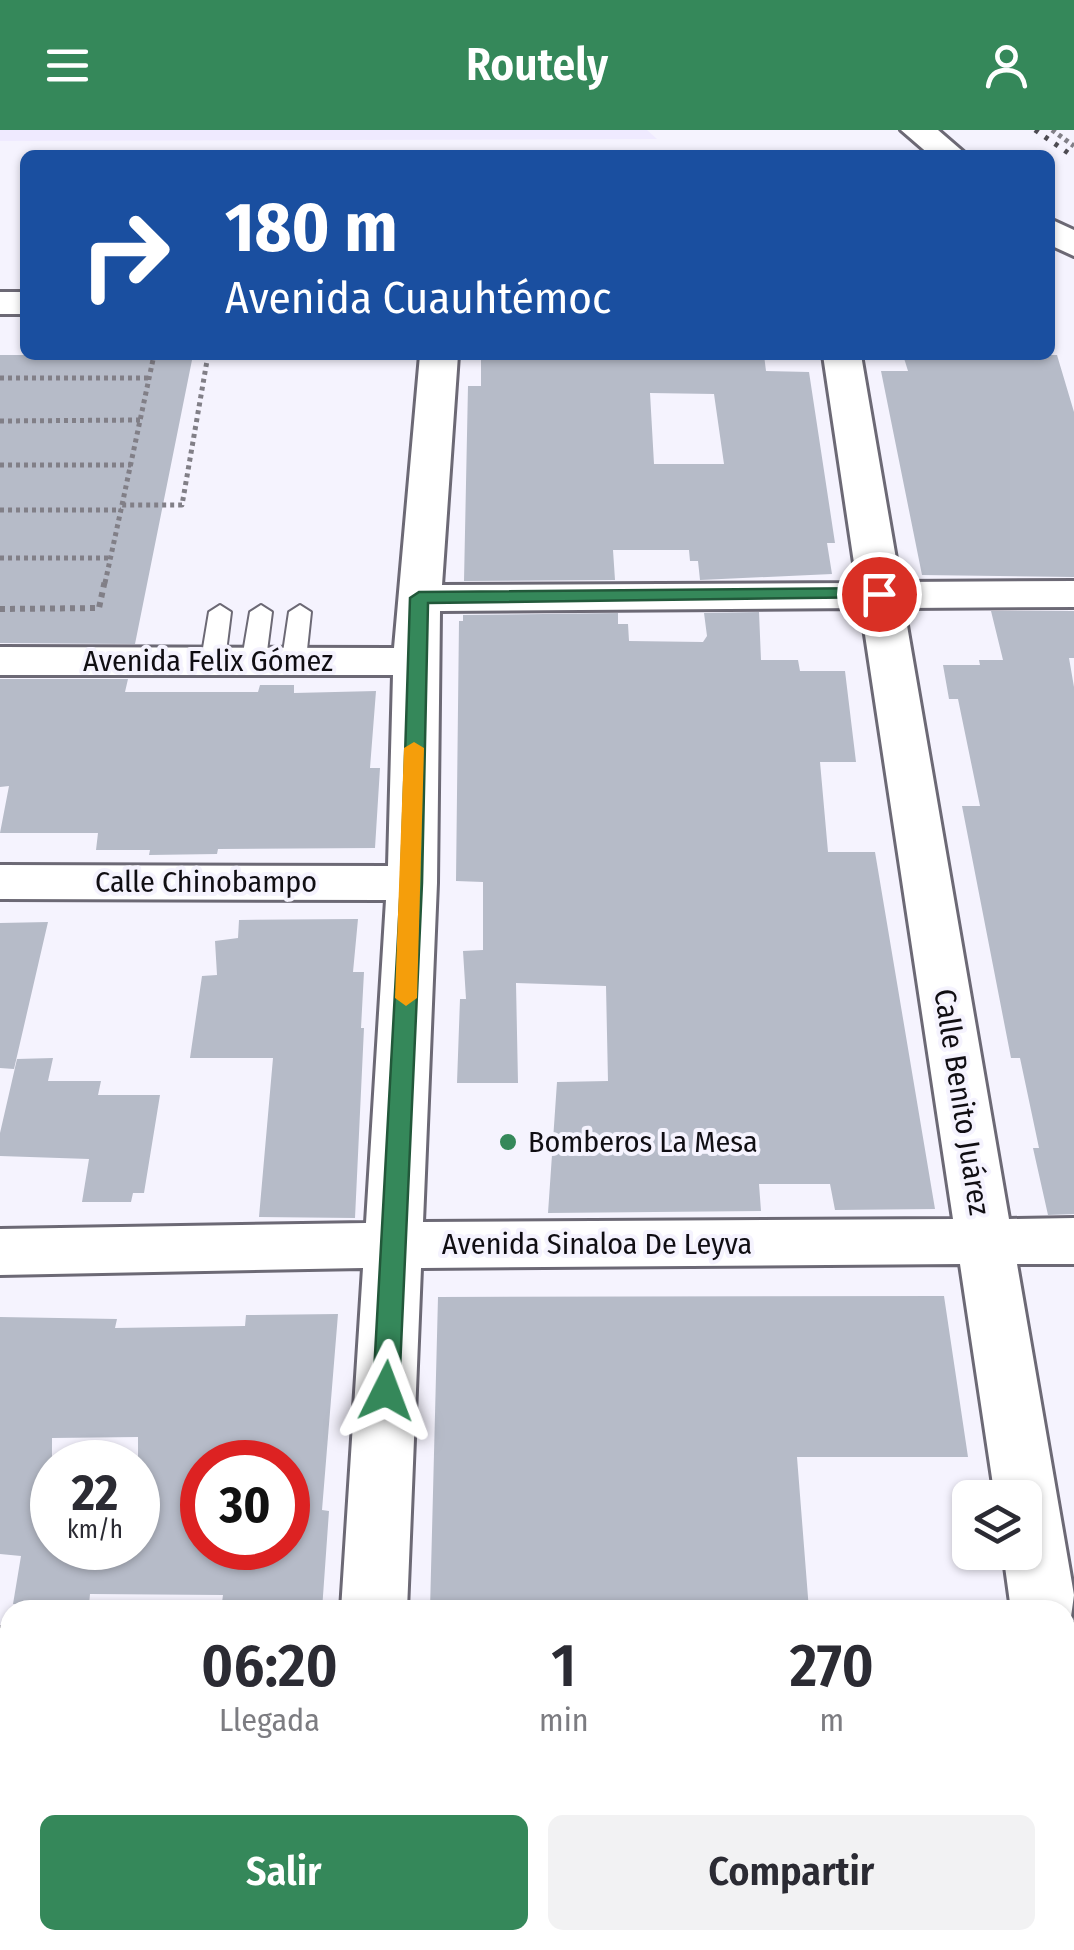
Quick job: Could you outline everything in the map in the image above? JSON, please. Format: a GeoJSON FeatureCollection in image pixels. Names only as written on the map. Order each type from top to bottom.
{"type":"FeatureCollection","features":[{"type":"Feature","properties":{"kind":"street"},"geometry":{"type":"LineString","coordinates":[[917,130],[944,150]]}},
{"type":"Feature","properties":{"kind":"street"},"geometry":{"type":"LineString","coordinates":[[375,1600],[412,883],[419,598],[439,360]]}},
{"type":"Feature","properties":{"kind":"street","name":"Calle Benito Juárez"},"geometry":{"type":"LineString","coordinates":[[843,360],[1042,1600]]}},
{"type":"Feature","properties":{"kind":"street"},"geometry":{"type":"LineString","coordinates":[[419,598],[1074,594]]}},
{"type":"Feature","properties":{"kind":"street","name":"Avenida Felix Gómez"},"geometry":{"type":"LineString","coordinates":[[0,661],[416,662]]}},
{"type":"Feature","properties":{"kind":"street","name":"Calle Chinobampo"},"geometry":{"type":"LineString","coordinates":[[0,882],[412,883]]}},
{"type":"Feature","properties":{"kind":"street","name":"Avenida Sinaloa De Leyva"},"geometry":{"type":"LineString","coordinates":[[0,1252],[394,1244],[1074,1241]]}},
{"type":"Feature","properties":{"kind":"lane"},"geometry":{"type":"LineString","coordinates":[[220,612],[254,660]]}},
{"type":"Feature","properties":{"kind":"lane"},"geometry":{"type":"LineString","coordinates":[[254,660],[261,612]]}},
{"type":"Feature","properties":{"kind":"lane"},"geometry":{"type":"LineString","coordinates":[[254,660],[300,612]]}},
{"type":"Feature","properties":{"kind":"path"},"geometry":{"type":"LineString","coordinates":[[1052,130],[1074,146]]}},
{"type":"Feature","properties":{"kind":"path"},"geometry":{"type":"LineString","coordinates":[[0,609],[99,608],[153,360]]}},
{"type":"Feature","properties":{"kind":"path"},"geometry":{"type":"LineString","coordinates":[[0,510],[182,506],[207,360]]}},
{"type":"Feature","properties":{"kind":"path"},"geometry":{"type":"LineString","coordinates":[[0,378],[149,378]]}},
{"type":"Feature","properties":{"kind":"path"},"geometry":{"type":"LineString","coordinates":[[0,421],[140,420]]}},
{"type":"Feature","properties":{"kind":"path"},"geometry":{"type":"LineString","coordinates":[[0,465],[131,464]]}},
{"type":"Feature","properties":{"kind":"path"},"geometry":{"type":"LineString","coordinates":[[0,558],[111,558]]}},
{"type":"Feature","properties":{"kind":"shaded area"},"geometry":{"type":"Polygon","coordinates":[[[0,130],[647,130],[657,139],[0,141],[0,130]]]}},
{"type":"Feature","properties":{"kind":"building"},"geometry":{"type":"Polygon","coordinates":[[[0,355],[20,355],[20,360],[192,360],[135,644],[0,643],[0,355]]]}},
{"type":"Feature","properties":{"kind":"building"},"geometry":{"type":"Polygon","coordinates":[[[1057,355],[1074,412],[1074,577],[922,575],[881,371],[908,371],[905,360],[1055,360],[1057,355]]]}},
{"type":"Feature","properties":{"kind":"building"},"geometry":{"type":"Polygon","coordinates":[[[481,360],[765,360],[766,371],[809,372],[835,543],[827,543],[832,574],[700,580],[698,561],[690,561],[689,550],[613,550],[615,580],[464,581],[468,386],[481,386],[481,360]],[[650,393],[654,464],[724,464],[714,394],[650,393]]]}},
{"type":"Feature","properties":{"kind":"building"},"geometry":{"type":"Polygon","coordinates":[[[991,611],[1074,611],[1074,658],[1069,658],[1074,687],[1074,1214],[1048,1215],[1033,1148],[1039,1148],[1020,1058],[1011,1058],[962,806],[980,806],[958,699],[949,699],[943,665],[980,665],[979,660],[1003,660],[991,611]]]}},
{"type":"Feature","properties":{"kind":"building"},"geometry":{"type":"Polygon","coordinates":[[[759,612],[761,660],[798,660],[800,671],[845,671],[856,762],[820,762],[828,852],[875,852],[935,1209],[835,1210],[830,1184],[759,1184],[761,1211],[548,1213],[557,1082],[608,1081],[606,986],[516,983],[518,1083],[457,1083],[460,999],[466,999],[463,951],[483,950],[483,882],[456,881],[459,621],[463,621],[463,615],[618,613],[618,624],[628,624],[629,641],[703,642],[707,636],[704,613],[759,612]]]}},
{"type":"Feature","properties":{"kind":"building"},"geometry":{"type":"Polygon","coordinates":[[[0,679],[128,679],[125,692],[258,692],[260,685],[294,685],[294,693],[376,691],[370,768],[380,768],[375,848],[218,849],[217,854],[149,855],[150,850],[96,850],[98,833],[0,833],[9,786],[0,787],[0,679]]]}},
{"type":"Feature","properties":{"kind":"building"},"geometry":{"type":"Polygon","coordinates":[[[358,919],[353,972],[364,972],[364,1028],[355,1218],[259,1217],[273,1058],[190,1058],[202,976],[217,975],[215,941],[238,938],[239,920],[358,919]]]}},
{"type":"Feature","properties":{"kind":"building"},"geometry":{"type":"Polygon","coordinates":[[[48,922],[14,1069],[0,1068],[0,923],[48,922]]]}},
{"type":"Feature","properties":{"kind":"building"},"geometry":{"type":"Polygon","coordinates":[[[53,1058],[48,1081],[101,1081],[98,1095],[160,1095],[144,1193],[133,1193],[131,1202],[82,1202],[89,1159],[0,1156],[0,1133],[17,1059],[53,1058]]]}},
{"type":"Feature","properties":{"kind":"building"},"geometry":{"type":"Polygon","coordinates":[[[944,1296],[968,1457],[797,1457],[808,1600],[430,1600],[438,1297],[944,1296]]]}},
{"type":"Feature","properties":{"kind":"building"},"geometry":{"type":"Polygon","coordinates":[[[338,1314],[322,1510],[329,1511],[323,1600],[90,1594],[89,1600],[14,1600],[21,1556],[0,1554],[0,1317],[117,1319],[115,1328],[245,1326],[246,1315],[338,1314]]]}},
{"type":"Feature","properties":{"kind":"railway"},"geometry":{"type":"LineString","coordinates":[[1035,130],[1074,157]]}},
{"type":"Feature","properties":{"kind":"slow traffic"},"geometry":{"type":"LineString","coordinates":[[406,998],[414,748]]}},
{"type":"Feature","properties":{"kind":"place","name":"Bomberos La Mesa"},"geometry":{"type":"Point","coordinates":[508,1142]}},
{"type":"Feature","properties":{"kind":"route"},"geometry":{"type":"LineString","coordinates":[[386,1391],[412,883],[419,598],[879,594]]}}]}
